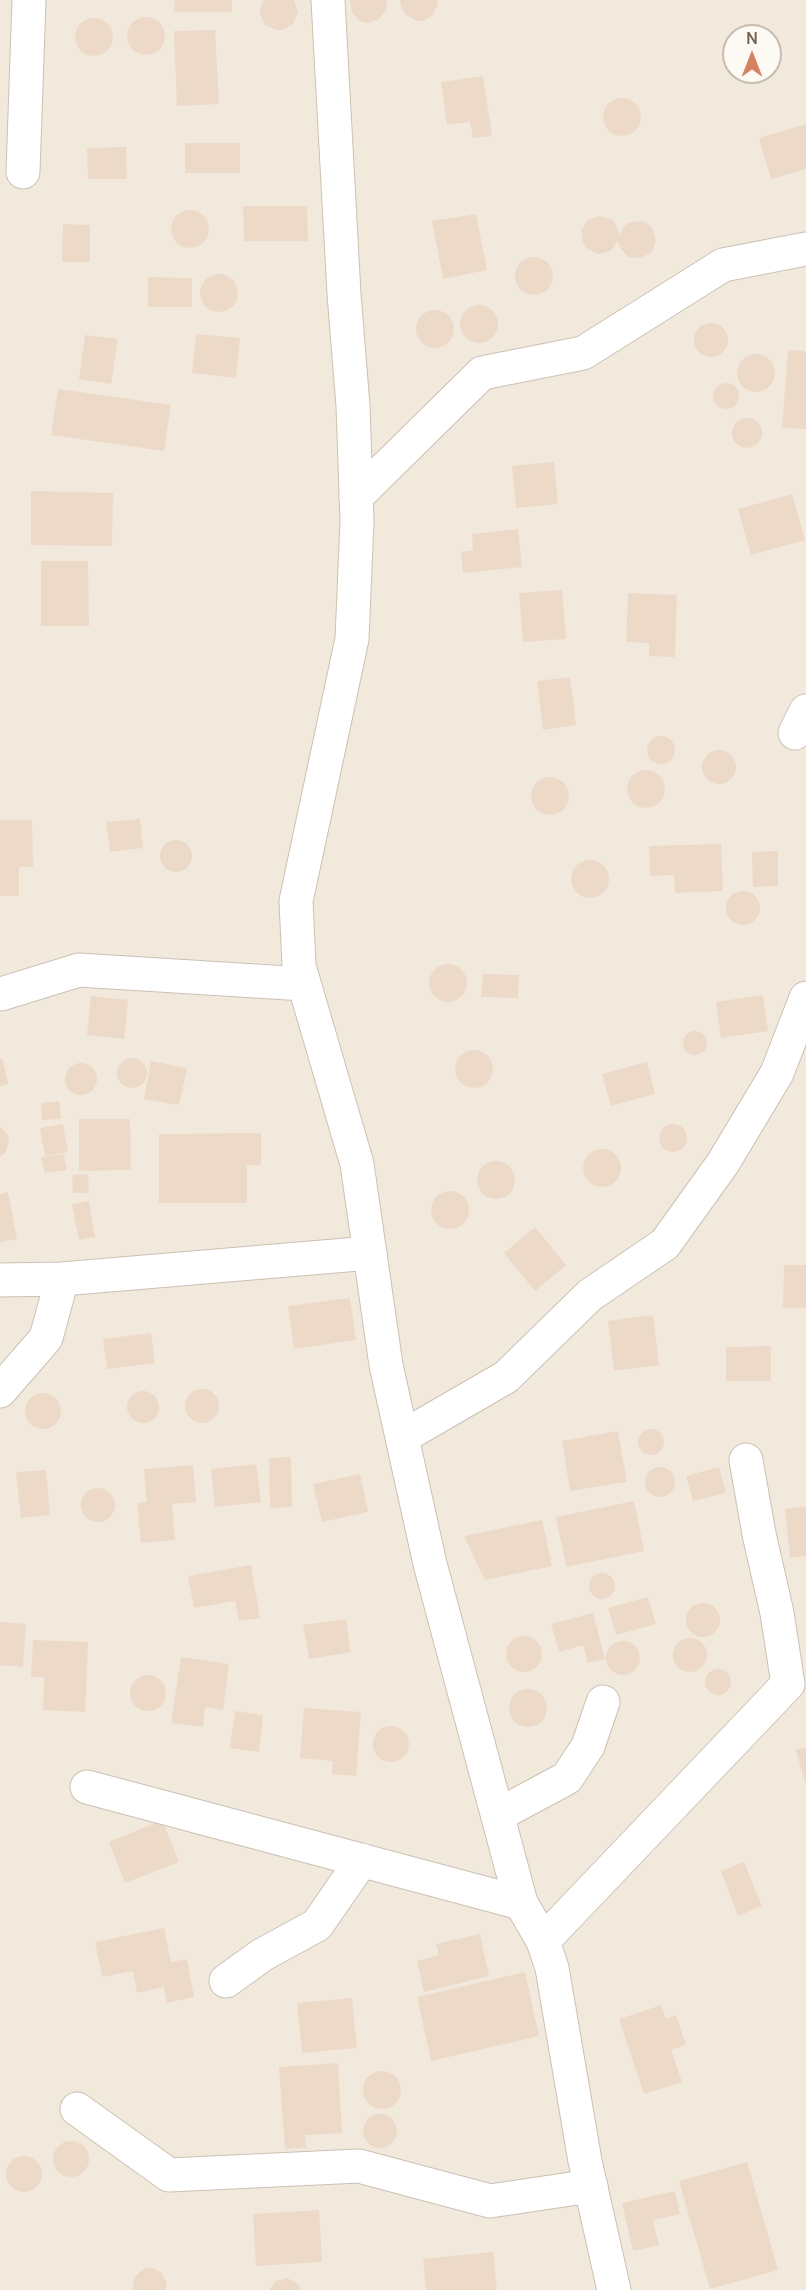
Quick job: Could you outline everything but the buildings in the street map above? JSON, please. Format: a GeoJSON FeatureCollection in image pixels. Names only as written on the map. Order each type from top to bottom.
{"type":"FeatureCollection","features":[{"type":"Feature","properties":{"kind":"street"},"geometry":{"type":"LineString","coordinates":[[328,0],[344,294],[353,406],[356,497],[352,639],[296,901],[299,966],[357,1164],[386,1365],[404,1436],[430,1564],[521,1903],[543,1941],[552,1968],[591,2186],[614,2290]]}},
{"type":"Feature","properties":{"kind":"street"},"geometry":{"type":"LineString","coordinates":[[19,14],[23,172]]}},
{"type":"Feature","properties":{"kind":"street"},"geometry":{"type":"LineString","coordinates":[[356,497],[482,373],[583,352],[723,266],[806,249]]}},
{"type":"Feature","properties":{"kind":"street"},"geometry":{"type":"LineString","coordinates":[[1,994],[79,970],[304,984]]}},
{"type":"Feature","properties":{"kind":"street"},"geometry":{"type":"LineString","coordinates":[[404,1436],[506,1377],[590,1295],[665,1244],[723,1163],[777,1072],[806,998]]}},
{"type":"Feature","properties":{"kind":"street"},"geometry":{"type":"LineString","coordinates":[[0,1280],[62,1279],[370,1253]]}},
{"type":"Feature","properties":{"kind":"street"},"geometry":{"type":"LineString","coordinates":[[0,1391],[46,1338],[62,1279]]}},
{"type":"Feature","properties":{"kind":"street"},"geometry":{"type":"LineString","coordinates":[[543,1941],[797,1683],[777,1613],[759,1534],[746,1460]]}},
{"type":"Feature","properties":{"kind":"street"},"geometry":{"type":"LineString","coordinates":[[498,1815],[567,1778],[588,1746],[603,1702]]}},
{"type":"Feature","properties":{"kind":"street"},"geometry":{"type":"LineString","coordinates":[[87,1787],[521,1903]]}},
{"type":"Feature","properties":{"kind":"street"},"geometry":{"type":"LineString","coordinates":[[226,1981],[262,1956],[317,1925],[362,1860]]}},
{"type":"Feature","properties":{"kind":"street"},"geometry":{"type":"LineString","coordinates":[[77,2109],[169,2175],[359,2166],[490,2201],[591,2186]]}},
{"type":"Feature","properties":{"kind":"shaded area"},"geometry":{"type":"Polygon","coordinates":[[[0,0],[806,0],[806,2290],[0,2290],[0,0]]]}}]}
